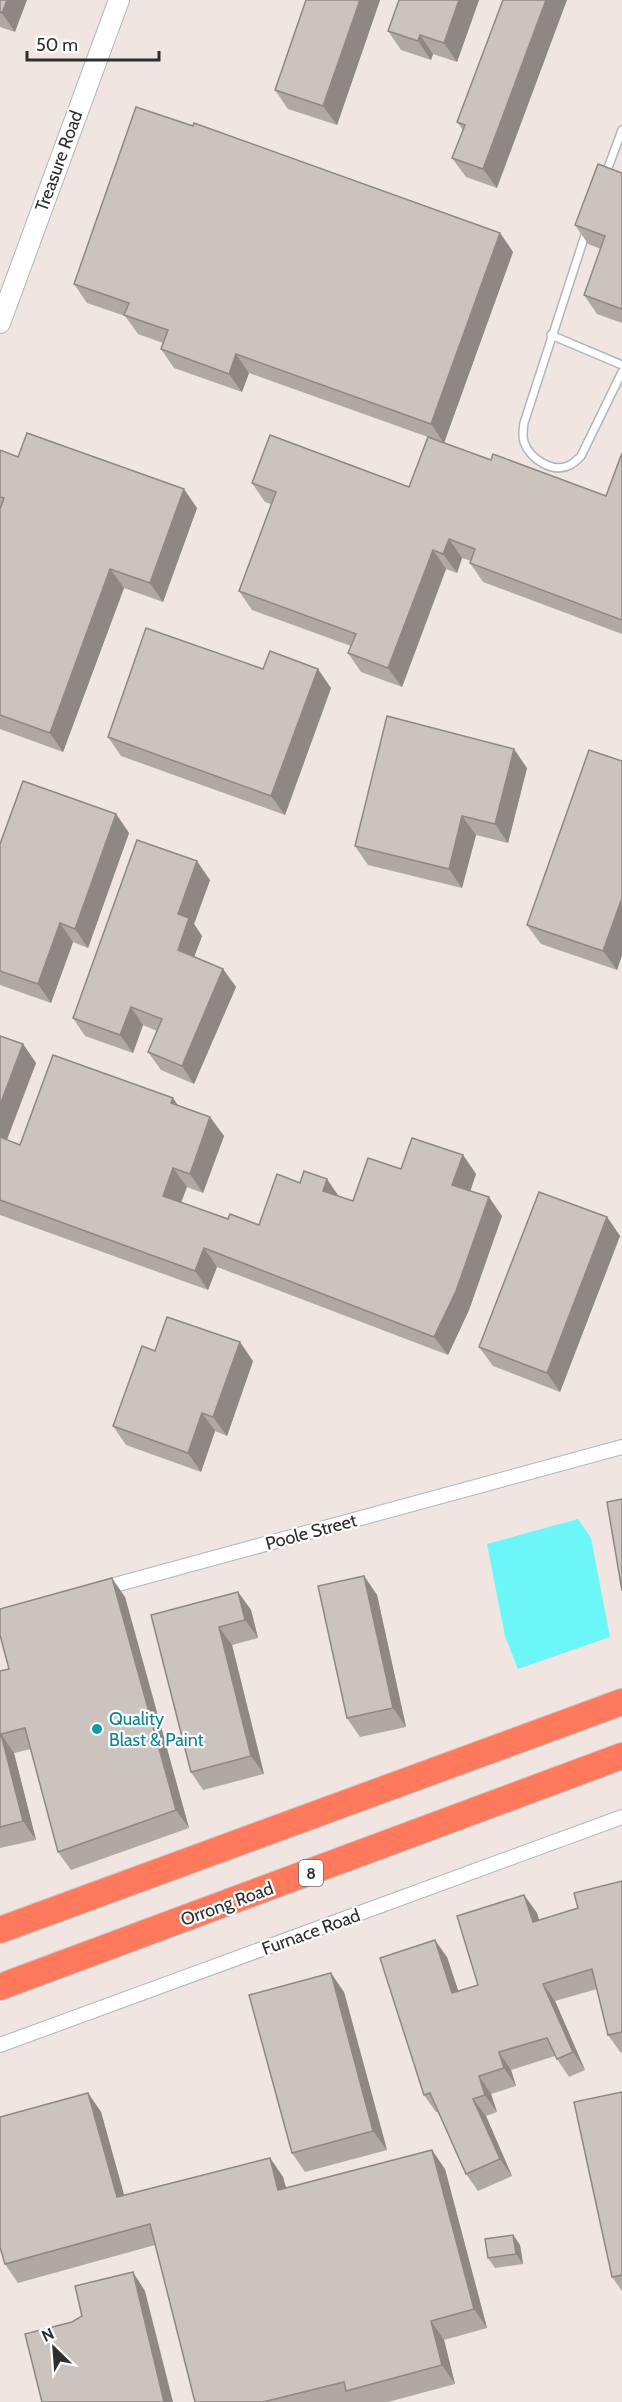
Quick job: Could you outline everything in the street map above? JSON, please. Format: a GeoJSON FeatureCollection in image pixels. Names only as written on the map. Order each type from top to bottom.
{"type":"FeatureCollection","features":[{"type":"Feature","properties":{"kind":"highway"},"geometry":{"type":"LineString","coordinates":[[0,1930],[622,1702]]}},
{"type":"Feature","properties":{"kind":"highway","name":"Orrong Road"},"geometry":{"type":"LineString","coordinates":[[0,1987],[622,1756]]}},
{"type":"Feature","properties":{"kind":"street","name":"Treasure Road"},"geometry":{"type":"LineString","coordinates":[[0,323],[119,0]]}},
{"type":"Feature","properties":{"kind":"street","name":"Poole Street"},"geometry":{"type":"LineString","coordinates":[[92,1592],[622,1447]]}},
{"type":"Feature","properties":{"kind":"street","name":"Furnace Road"},"geometry":{"type":"LineString","coordinates":[[0,2045],[622,1817]]}},
{"type":"Feature","properties":{"kind":"lane"},"geometry":{"type":"LineString","coordinates":[[604,180],[622,130]]}},
{"type":"Feature","properties":{"kind":"lane"},"geometry":{"type":"LineString","coordinates":[[589,221],[551,335],[522,434],[528,450],[541,462],[559,468],[571,465],[581,456],[622,372]]}},
{"type":"Feature","properties":{"kind":"lane"},"geometry":{"type":"LineString","coordinates":[[551,335],[622,364]]}},
{"type":"Feature","properties":{"kind":"water"},"geometry":{"type":"Polygon","coordinates":[[[578,1519],[591,1538],[610,1637],[518,1669],[505,1636],[487,1544],[578,1519]]]}},
{"type":"Feature","properties":{"kind":"building"},"geometry":{"type":"Polygon","coordinates":[[[0,0],[7,0],[2,13],[0,12],[0,0]]]}},
{"type":"Feature","properties":{"kind":"building"},"geometry":{"type":"Polygon","coordinates":[[[306,0],[360,0],[323,106],[275,90],[306,0]]]}},
{"type":"Feature","properties":{"kind":"building"},"geometry":{"type":"Polygon","coordinates":[[[399,0],[459,0],[444,43],[420,35],[418,41],[388,31],[399,0]]]}},
{"type":"Feature","properties":{"kind":"building"},"geometry":{"type":"Polygon","coordinates":[[[503,0],[546,0],[483,169],[452,158],[465,125],[457,122],[503,0]]]}},
{"type":"Feature","properties":{"kind":"building"},"geometry":{"type":"Polygon","coordinates":[[[136,107],[193,126],[194,123],[500,233],[431,424],[236,354],[229,374],[161,349],[168,330],[124,315],[129,303],[74,284],[136,107]]]}},
{"type":"Feature","properties":{"kind":"building"},"geometry":{"type":"Polygon","coordinates":[[[598,164],[622,173],[622,309],[584,295],[605,236],[575,225],[598,164]]]}},
{"type":"Feature","properties":{"kind":"building"},"geometry":{"type":"Polygon","coordinates":[[[27,433],[184,489],[150,583],[110,569],[50,733],[0,715],[0,509],[4,498],[0,497],[0,450],[18,457],[27,433]]]}},
{"type":"Feature","properties":{"kind":"building"},"geometry":{"type":"Polygon","coordinates":[[[270,435],[409,487],[428,437],[491,460],[493,454],[606,496],[622,453],[622,620],[470,563],[475,549],[449,539],[443,554],[433,550],[388,668],[348,653],[356,634],[239,591],[276,492],[252,483],[270,435]]]}},
{"type":"Feature","properties":{"kind":"building"},"geometry":{"type":"Polygon","coordinates":[[[146,628],[263,669],[270,651],[318,669],[271,796],[108,737],[146,628]]]}},
{"type":"Feature","properties":{"kind":"building"},"geometry":{"type":"Polygon","coordinates":[[[387,716],[514,749],[495,824],[462,816],[449,869],[355,846],[387,716]]]}},
{"type":"Feature","properties":{"kind":"building"},"geometry":{"type":"Polygon","coordinates":[[[589,750],[622,761],[622,898],[603,951],[527,925],[589,750]]]}},
{"type":"Feature","properties":{"kind":"building"},"geometry":{"type":"Polygon","coordinates":[[[23,781],[116,814],[75,929],[60,923],[38,984],[0,971],[0,844],[23,781]]]}},
{"type":"Feature","properties":{"kind":"building"},"geometry":{"type":"Polygon","coordinates":[[[137,840],[197,861],[178,914],[189,918],[178,950],[223,969],[182,1066],[148,1052],[162,1019],[131,1007],[120,1035],[73,1018],[137,840]]]}},
{"type":"Feature","properties":{"kind":"building"},"geometry":{"type":"Polygon","coordinates":[[[0,1036],[23,1044],[0,1105],[0,1036]]]}},
{"type":"Feature","properties":{"kind":"building"},"geometry":{"type":"Polygon","coordinates":[[[53,1055],[173,1098],[171,1103],[210,1117],[190,1174],[173,1168],[163,1196],[228,1219],[230,1214],[259,1225],[277,1174],[300,1183],[304,1171],[327,1179],[323,1191],[353,1201],[368,1158],[401,1169],[412,1138],[463,1155],[452,1185],[489,1197],[456,1291],[434,1337],[204,1248],[195,1271],[0,1200],[0,1137],[20,1145],[53,1055]]]}},
{"type":"Feature","properties":{"kind":"building"},"geometry":{"type":"Polygon","coordinates":[[[539,1192],[607,1217],[547,1373],[479,1347],[539,1192]]]}},
{"type":"Feature","properties":{"kind":"building"},"geometry":{"type":"Polygon","coordinates":[[[167,1317],[240,1342],[213,1417],[202,1413],[188,1453],[113,1426],[142,1346],[155,1351],[167,1317]]]}},
{"type":"Feature","properties":{"kind":"building"},"geometry":{"type":"Polygon","coordinates":[[[622,1499],[622,1591],[607,1502],[622,1499]]]}},
{"type":"Feature","properties":{"kind":"building"},"geometry":{"type":"Polygon","coordinates":[[[364,1576],[393,1708],[347,1718],[318,1586],[364,1576]]]}},
{"type":"Feature","properties":{"kind":"building","name":"Quality Blast & Paint"},"geometry":{"type":"Polygon","coordinates":[[[112,1578],[176,1810],[58,1852],[25,1728],[1,1734],[23,1821],[0,1827],[0,1671],[9,1669],[0,1635],[0,1609],[112,1578]]]}},
{"type":"Feature","properties":{"kind":"building"},"geometry":{"type":"Polygon","coordinates":[[[238,1592],[245,1620],[219,1627],[251,1756],[191,1772],[151,1615],[238,1592]]]}},
{"type":"Feature","properties":{"kind":"building"},"geometry":{"type":"Polygon","coordinates":[[[622,1881],[622,2032],[608,2035],[592,1969],[543,1984],[573,2052],[557,2059],[547,2038],[499,2052],[504,2068],[479,2076],[485,2095],[473,2099],[500,2159],[466,2174],[430,2093],[424,2095],[380,1958],[435,1940],[452,1993],[478,1985],[457,1916],[524,1895],[533,1922],[578,1908],[574,1893],[622,1881]]]}},
{"type":"Feature","properties":{"kind":"building"},"geometry":{"type":"Polygon","coordinates":[[[331,1973],[373,2131],[292,2153],[249,1995],[331,1973]]]}},
{"type":"Feature","properties":{"kind":"building"},"geometry":{"type":"Polygon","coordinates":[[[622,2092],[622,2275],[612,2277],[574,2102],[622,2092]]]}},
{"type":"Feature","properties":{"kind":"building"},"geometry":{"type":"Polygon","coordinates":[[[88,2093],[117,2197],[270,2158],[278,2190],[432,2150],[474,2309],[431,2321],[442,2365],[346,2391],[344,2382],[263,2402],[195,2402],[150,2224],[5,2264],[0,2247],[0,2117],[88,2093]]]}},
{"type":"Feature","properties":{"kind":"building"},"geometry":{"type":"Polygon","coordinates":[[[513,2235],[516,2254],[488,2258],[485,2239],[513,2235]]]}},
{"type":"Feature","properties":{"kind":"building"},"geometry":{"type":"Polygon","coordinates":[[[133,2272],[164,2402],[42,2402],[25,2334],[72,2322],[82,2316],[75,2286],[133,2272]]]}},
{"type":"Feature","properties":{"kind":"place","name":"Quality Blast & Paint"},"geometry":{"type":"Point","coordinates":[97,1729]}}]}
